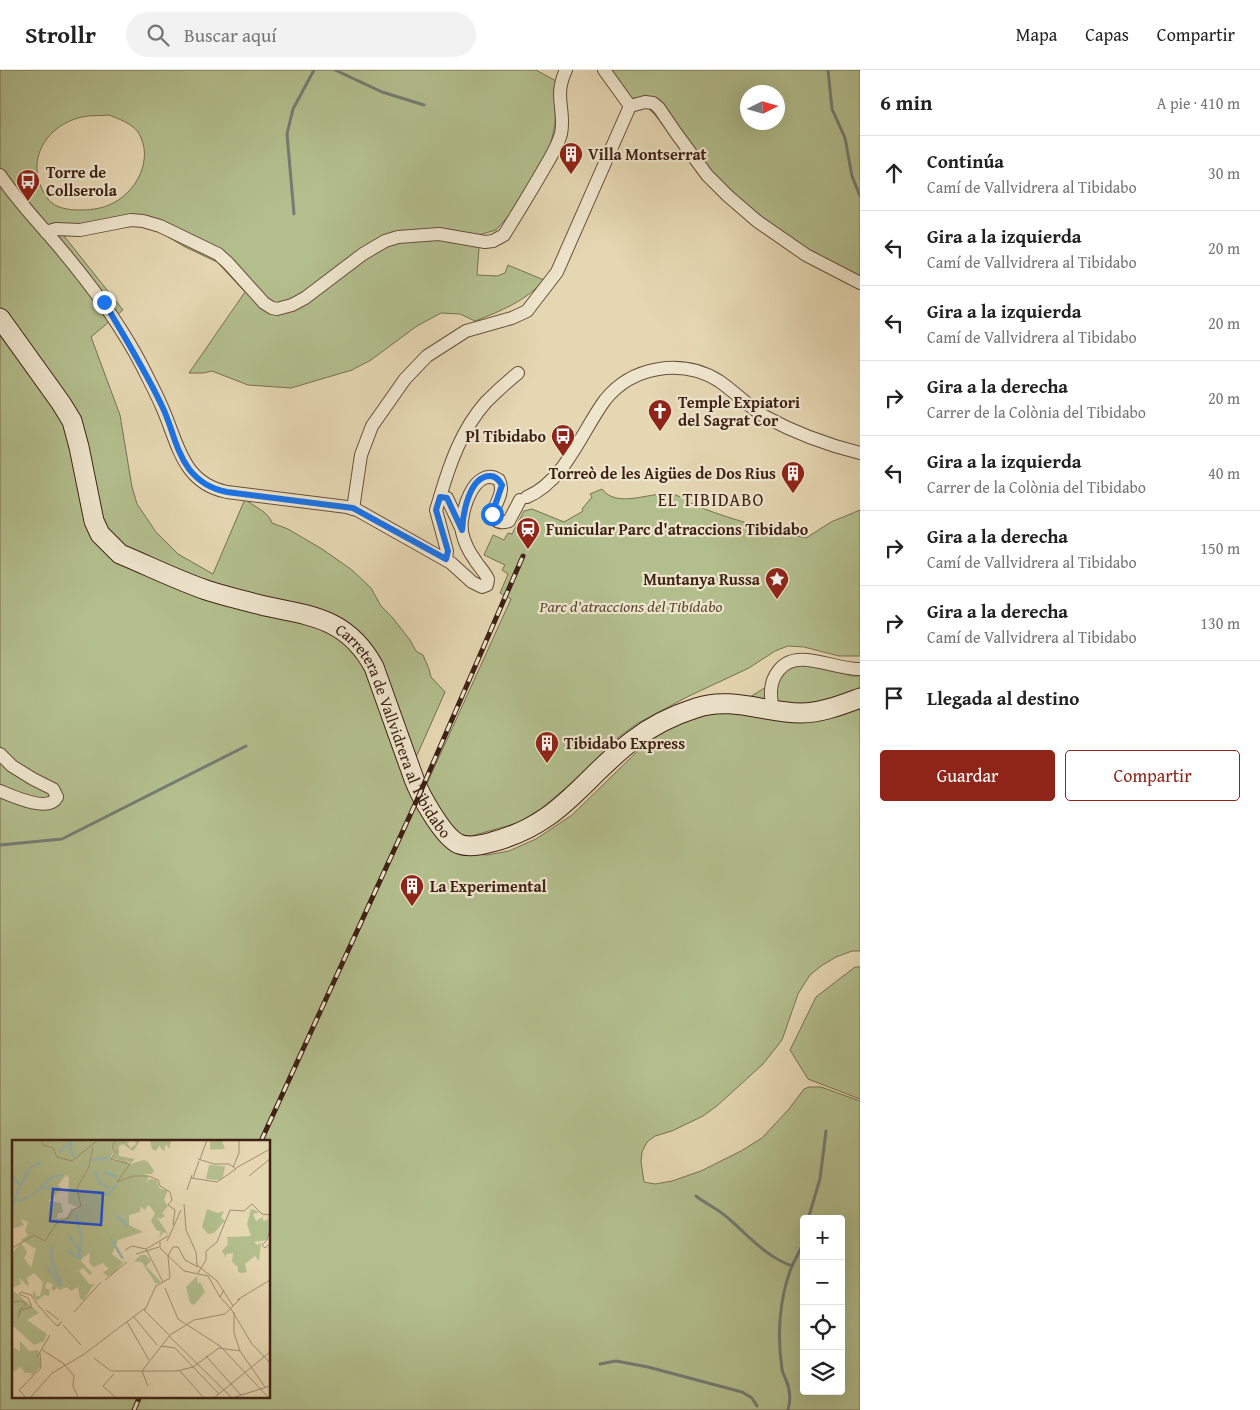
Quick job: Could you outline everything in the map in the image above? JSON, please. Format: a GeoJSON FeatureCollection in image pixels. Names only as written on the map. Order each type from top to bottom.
{"type":"FeatureCollection","features":[{"type":"Feature","properties":{"kind":"street"},"geometry":{"type":"LineString","coordinates":[[46,232],[56,229],[80,230],[131,220],[160,226],[218,254],[264,303],[272,308],[284,308],[305,298],[363,254],[385,241],[408,235],[439,234],[485,242],[504,235],[552,154],[560,135],[562,123],[560,85],[566,70]]}},
{"type":"Feature","properties":{"kind":"street"},"geometry":{"type":"LineString","coordinates":[[604,70],[630,106]]}},
{"type":"Feature","properties":{"kind":"street"},"geometry":{"type":"LineString","coordinates":[[630,106],[646,102],[653,103],[659,108],[707,175],[728,196],[757,221],[806,256],[860,283]]}},
{"type":"Feature","properties":{"kind":"street"},"geometry":{"type":"LineString","coordinates":[[353,508],[361,455],[372,426],[405,379],[427,356],[466,331],[512,318],[527,311],[557,272],[630,106]]}},
{"type":"Feature","properties":{"kind":"street"},"geometry":{"type":"LineString","coordinates":[[0,175],[18,201],[104,302],[139,361],[159,400],[179,451],[188,467],[198,479],[209,487],[227,492],[353,508],[446,559],[455,565],[476,586],[482,587],[487,585],[487,575],[474,559],[447,498],[440,497]]}},
{"type":"Feature","properties":{"kind":"street","name":"Carretera de Vallvidrera al Tibidabo"},"geometry":{"type":"LineString","coordinates":[[0,318],[72,421],[94,521],[100,534],[120,554],[205,590],[323,619],[350,636],[361,646],[374,667],[420,794],[449,836],[457,843],[470,846],[487,844],[514,835],[535,825],[570,800],[634,740],[684,712],[722,703],[773,710]]}},
{"type":"Feature","properties":{"kind":"street"},"geometry":{"type":"LineString","coordinates":[[462,530],[468,498],[472,489],[482,478],[489,476],[499,480],[502,485],[492,514],[494,520],[498,523],[508,521],[524,498],[538,492],[558,471],[574,450],[604,402],[618,386],[646,371],[675,367],[718,381],[778,424],[845,450],[860,453]]}},
{"type":"Feature","properties":{"kind":"street"},"geometry":{"type":"LineString","coordinates":[[446,559],[448,551],[436,510],[453,454],[467,428],[485,403],[518,372]]}},
{"type":"Feature","properties":{"kind":"street"},"geometry":{"type":"LineString","coordinates":[[860,669],[836,666],[805,658],[790,661],[781,667],[774,676],[770,691],[773,710],[802,713],[826,709],[860,698]]}},
{"type":"Feature","properties":{"kind":"street"},"geometry":{"type":"LineString","coordinates":[[0,754],[12,766],[33,779],[53,788],[57,797],[53,802],[36,803],[16,798],[0,791]]}},
{"type":"Feature","properties":{"kind":"green space"},"geometry":{"type":"Polygon","coordinates":[[[0,70],[536,70],[556,81],[555,125],[550,146],[512,212],[496,230],[475,236],[479,248],[477,275],[497,276],[505,273],[508,265],[544,280],[521,300],[475,321],[460,314],[441,313],[417,326],[371,360],[352,370],[291,388],[248,385],[212,371],[189,373],[245,292],[217,262],[185,247],[160,232],[142,225],[64,236],[123,310],[91,337],[120,415],[132,487],[137,504],[156,532],[178,554],[213,574],[245,499],[264,512],[272,523],[288,529],[322,549],[352,570],[371,588],[381,606],[410,640],[416,651],[423,655],[431,677],[445,692],[414,762],[456,851],[487,855],[509,851],[536,839],[572,815],[649,740],[700,714],[729,710],[774,682],[783,669],[798,664],[860,676],[860,951],[852,951],[836,957],[810,975],[798,994],[782,1040],[763,1064],[718,1105],[703,1116],[672,1131],[655,1136],[647,1142],[642,1152],[641,1162],[644,1182],[655,1184],[672,1181],[701,1171],[741,1151],[762,1138],[789,1109],[804,1089],[809,1087],[821,1087],[860,1101],[860,1410],[0,1410],[0,70]],[[109,115],[85,116],[68,122],[57,129],[48,138],[37,160],[37,173],[48,199],[54,205],[75,210],[102,207],[119,200],[135,184],[143,164],[143,142],[138,132],[132,126],[109,115]]]}},
{"type":"Feature","properties":{"kind":"green space"},"geometry":{"type":"Polygon","coordinates":[[[610,70],[860,70],[860,287],[708,183],[656,116],[648,108],[636,108],[610,70]]]}},
{"type":"Feature","properties":{"kind":"green space","name":"Parc d'atraccions del Tibidabo"},"geometry":{"type":"Polygon","coordinates":[[[602,489],[608,495],[624,499],[671,494],[683,498],[698,507],[728,517],[806,538],[831,522],[860,510],[860,656],[839,656],[804,647],[788,646],[775,651],[749,668],[689,696],[638,723],[619,737],[575,780],[542,808],[518,823],[471,836],[463,837],[457,835],[424,790],[511,599],[500,593],[508,574],[502,570],[505,565],[484,555],[493,535],[504,540],[508,533],[512,534],[524,511],[532,509],[564,522],[583,511],[582,509],[592,497],[590,494],[602,489]]]}},
{"type":"Feature","properties":{"kind":"green space"},"geometry":{"type":"Polygon","coordinates":[[[855,967],[860,967],[860,1099],[808,1079],[790,1050],[816,997],[855,967]]]}},
{"type":"Feature","properties":{"kind":"waterway"},"geometry":{"type":"LineString","coordinates":[[294,214],[287,134],[293,109],[314,70]]}},
{"type":"Feature","properties":{"kind":"waterway"},"geometry":{"type":"LineString","coordinates":[[335,70],[382,92],[424,105]]}},
{"type":"Feature","properties":{"kind":"waterway"},"geometry":{"type":"LineString","coordinates":[[828,70],[832,109],[845,138],[852,176],[860,196]]}},
{"type":"Feature","properties":{"kind":"waterway"},"geometry":{"type":"LineString","coordinates":[[0,845],[62,839],[246,746]]}},
{"type":"Feature","properties":{"kind":"waterway"},"geometry":{"type":"LineString","coordinates":[[809,1215],[820,1179],[826,1131]]}},
{"type":"Feature","properties":{"kind":"waterway"},"geometry":{"type":"LineString","coordinates":[[696,1196],[724,1215],[765,1251],[792,1266]]}},
{"type":"Feature","properties":{"kind":"waterway"},"geometry":{"type":"LineString","coordinates":[[788,1410],[790,1403],[789,1391],[782,1370],[780,1356],[780,1317],[784,1291],[792,1266],[800,1250]]}},
{"type":"Feature","properties":{"kind":"waterway"},"geometry":{"type":"LineString","coordinates":[[600,1364],[616,1361],[648,1367],[742,1392],[752,1398],[757,1406]]}},
{"type":"Feature","properties":{"kind":"railway"},"geometry":{"type":"LineString","coordinates":[[261,1140],[417,800],[523,556]]}},
{"type":"Feature","properties":{"kind":"railway"},"geometry":{"type":"LineString","coordinates":[[134,1410],[139,1398]]}},
{"type":"Feature","properties":{"kind":"place","name":"Villa Montserrat"},"geometry":{"type":"Point","coordinates":[571,175]}},
{"type":"Feature","properties":{"kind":"place","name":"Torre de Collserola"},"geometry":{"type":"Point","coordinates":[28,202]}},
{"type":"Feature","properties":{"kind":"place","name":"Temple Expiatori del Sagrat Cor"},"geometry":{"type":"Point","coordinates":[660,432]}},
{"type":"Feature","properties":{"kind":"place","name":"Pl Tibidabo"},"geometry":{"type":"Point","coordinates":[563,457]}},
{"type":"Feature","properties":{"kind":"place","name":"Torreò de les Aigües de Dos Rius"},"geometry":{"type":"Point","coordinates":[793,494]}},
{"type":"Feature","properties":{"kind":"place","name":"Funicular Parc d'atraccions Tibidabo"},"geometry":{"type":"Point","coordinates":[528,550]}},
{"type":"Feature","properties":{"kind":"place","name":"Muntanya Russa"},"geometry":{"type":"Point","coordinates":[777,600]}},
{"type":"Feature","properties":{"kind":"place","name":"Tibidabo Express"},"geometry":{"type":"Point","coordinates":[547,764]}},
{"type":"Feature","properties":{"kind":"place","name":"La Experimental"},"geometry":{"type":"Point","coordinates":[412,907]}},
{"type":"Feature","properties":{"kind":"district","name":"EL TIBIDABO"},"geometry":{"type":"Point","coordinates":[711,500]}},
{"type":"Feature","properties":{"kind":"route"},"geometry":{"type":"LineString","coordinates":[[104,302],[139,361],[163,408],[174,441],[185,462],[198,479],[209,487],[227,492],[353,508],[446,559],[448,551],[436,510],[440,497],[447,498],[462,530],[462,520],[468,498],[476,482],[489,476],[494,477],[502,485],[492,514]]}}]}
